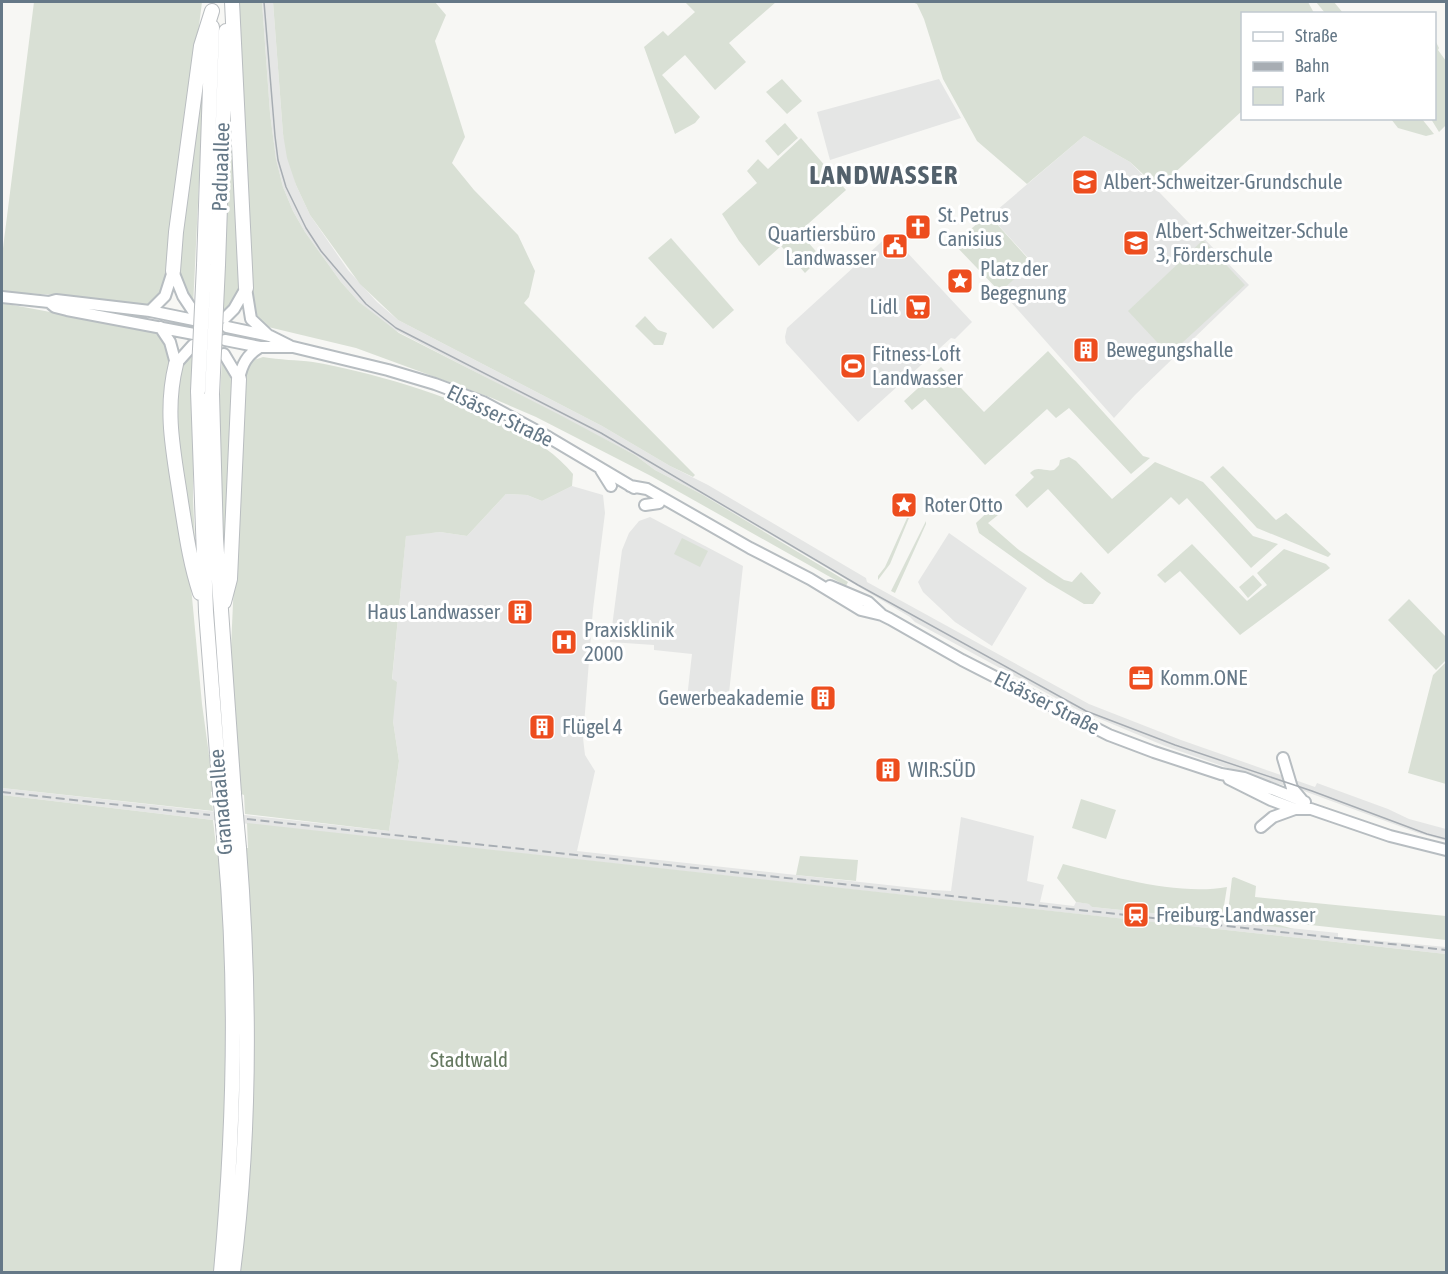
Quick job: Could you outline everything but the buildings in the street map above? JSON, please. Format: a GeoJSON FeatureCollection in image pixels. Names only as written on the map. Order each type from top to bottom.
{"type":"FeatureCollection","features":[{"type":"Feature","properties":{"kind":"highway","name":"Paduaallee"},"geometry":{"type":"LineString","coordinates":[[205,328],[230,2]]}},
{"type":"Feature","properties":{"kind":"highway"},"geometry":{"type":"LineString","coordinates":[[230,2],[246,288]]}},
{"type":"Feature","properties":{"kind":"highway","name":"Paduaallee"},"geometry":{"type":"LineString","coordinates":[[211,265],[212,6]]}},
{"type":"Feature","properties":{"kind":"highway"},"geometry":{"type":"LineString","coordinates":[[173,271],[201,46],[212,6]]}},
{"type":"Feature","properties":{"kind":"highway","name":"Granadaallee"},"geometry":{"type":"LineString","coordinates":[[205,328],[198,392],[206,612],[246,966],[247,1043],[242,1182],[233,1272]]}},
{"type":"Feature","properties":{"kind":"highway","name":"Granadaallee"},"geometry":{"type":"LineString","coordinates":[[205,328],[212,394],[214,504],[221,619],[227,793]]}},
{"type":"Feature","properties":{"kind":"highway"},"geometry":{"type":"LineString","coordinates":[[176,364],[169,403],[170,430],[192,570],[206,612]]}},
{"type":"Feature","properties":{"kind":"highway"},"geometry":{"type":"LineString","coordinates":[[221,619],[230,579],[239,379]]}},
{"type":"Feature","properties":{"kind":"highway","name":"Granadaallee"},"geometry":{"type":"LineString","coordinates":[[221,1272],[228,1179],[234,1035],[229,895],[232,848]]}},
{"type":"Feature","properties":{"kind":"main road"},"geometry":{"type":"LineString","coordinates":[[173,271],[183,296],[205,328]]}},
{"type":"Feature","properties":{"kind":"main road"},"geometry":{"type":"LineString","coordinates":[[150,311],[165,296],[173,271]]}},
{"type":"Feature","properties":{"kind":"main road"},"geometry":{"type":"LineString","coordinates":[[176,364],[205,328],[234,309],[246,288]]}},
{"type":"Feature","properties":{"kind":"main road"},"geometry":{"type":"LineString","coordinates":[[246,288],[252,319],[270,336]]}},
{"type":"Feature","properties":{"kind":"main road","name":"Elsässer Straße"},"geometry":{"type":"LineString","coordinates":[[2,297],[49,302],[56,300],[150,311],[260,347],[293,347]]}},
{"type":"Feature","properties":{"kind":"main road","name":"Elsässer Straße"},"geometry":{"type":"LineString","coordinates":[[49,302],[55,307],[160,327],[205,328],[270,336],[293,347],[388,370],[483,402],[548,437],[659,503],[677,507]]}},
{"type":"Feature","properties":{"kind":"main road"},"geometry":{"type":"LineString","coordinates":[[160,327],[170,342],[176,364]]}},
{"type":"Feature","properties":{"kind":"main road"},"geometry":{"type":"LineString","coordinates":[[239,379],[242,365],[248,356],[260,347]]}},
{"type":"Feature","properties":{"kind":"main road"},"geometry":{"type":"LineString","coordinates":[[224,354],[239,379]]}},
{"type":"Feature","properties":{"kind":"main road"},"geometry":{"type":"LineString","coordinates":[[601,469],[611,486]]}},
{"type":"Feature","properties":{"kind":"main road","name":"Elsässer Straße"},"geometry":{"type":"LineString","coordinates":[[630,486],[647,489],[810,579],[861,610],[882,615],[962,660],[1089,726],[1154,752],[1221,774],[1244,778],[1267,793],[1304,807],[1390,836],[1446,850]]}},
{"type":"Feature","properties":{"kind":"main road"},"geometry":{"type":"LineString","coordinates":[[645,505],[659,503]]}},
{"type":"Feature","properties":{"kind":"main road"},"geometry":{"type":"LineString","coordinates":[[1261,827],[1273,817],[1304,807],[1292,788],[1283,758]]}},
{"type":"Feature","properties":{"kind":"shaded area"},"geometry":{"type":"Polygon","coordinates":[[[262,2],[273,2],[283,134],[296,185],[310,215],[348,270],[377,302],[398,320],[602,426],[866,578],[867,582],[1089,704],[1181,740],[1315,787],[1317,783],[1409,819],[1446,829],[1446,841],[1304,791],[1251,776],[1165,746],[1076,709],[915,622],[703,495],[655,470],[635,455],[389,327],[359,302],[341,282],[305,232],[283,187],[276,159],[270,113],[262,2]]]}},
{"type":"Feature","properties":{"kind":"shaded area"},"geometry":{"type":"Polygon","coordinates":[[[939,79],[961,118],[830,160],[817,112],[939,79]]]}},
{"type":"Feature","properties":{"kind":"shaded area"},"geometry":{"type":"Polygon","coordinates":[[[1084,136],[1130,162],[1249,285],[1114,418],[1001,291],[1032,262],[990,216],[1084,136]]]}},
{"type":"Feature","properties":{"kind":"shaded area"},"geometry":{"type":"Polygon","coordinates":[[[890,234],[972,322],[955,339],[951,338],[858,422],[786,343],[785,337],[787,328],[890,234]]]}},
{"type":"Feature","properties":{"kind":"shaded area"},"geometry":{"type":"Polygon","coordinates":[[[572,486],[603,495],[605,513],[593,609],[583,738],[585,755],[595,771],[577,851],[951,891],[961,817],[1034,836],[1027,881],[1044,885],[1040,902],[1074,906],[1076,902],[1090,904],[1092,907],[1220,920],[1221,912],[1229,913],[1232,922],[1338,933],[1338,937],[1446,947],[1446,954],[2,795],[2,788],[389,831],[399,761],[393,721],[392,680],[406,535],[440,532],[467,536],[506,494],[527,495],[542,501],[572,486]]]}},
{"type":"Feature","properties":{"kind":"shaded area"},"geometry":{"type":"Polygon","coordinates":[[[650,517],[743,566],[728,702],[687,698],[692,654],[654,650],[654,645],[610,642],[622,550],[629,533],[639,521],[650,517]]]}},
{"type":"Feature","properties":{"kind":"shaded area"},"geometry":{"type":"Polygon","coordinates":[[[949,533],[1027,588],[992,646],[955,622],[923,592],[918,582],[949,533]]]}},
{"type":"Feature","properties":{"kind":"green space"},"geometry":{"type":"Polygon","coordinates":[[[34,2],[202,2],[168,272],[162,295],[147,307],[78,296],[2,292],[2,256],[34,2]]]}},
{"type":"Feature","properties":{"kind":"green space"},"geometry":{"type":"Polygon","coordinates":[[[237,2],[262,2],[270,113],[276,159],[283,187],[305,232],[341,282],[359,302],[399,333],[635,455],[655,470],[703,495],[848,582],[846,586],[651,476],[536,417],[492,398],[356,348],[264,326],[253,313],[237,2]]]}},
{"type":"Feature","properties":{"kind":"green space"},"geometry":{"type":"Polygon","coordinates":[[[273,2],[435,2],[446,15],[435,41],[465,137],[452,163],[474,190],[518,235],[535,271],[529,297],[524,303],[695,475],[693,477],[602,426],[398,320],[360,284],[310,215],[287,158],[283,134],[273,2]]]}},
{"type":"Feature","properties":{"kind":"green space"},"geometry":{"type":"Polygon","coordinates":[[[685,2],[776,2],[729,43],[746,62],[715,90],[685,55],[662,75],[700,117],[695,123],[675,134],[644,47],[663,31],[668,36],[695,12],[685,2]]]}},
{"type":"Feature","properties":{"kind":"green space"},"geometry":{"type":"Polygon","coordinates":[[[912,2],[1308,2],[1313,12],[1241,12],[1241,112],[1158,188],[1130,162],[1084,136],[1027,184],[977,141],[943,79],[917,4],[912,2]]]}},
{"type":"Feature","properties":{"kind":"green space"},"geometry":{"type":"Polygon","coordinates":[[[1316,2],[1334,2],[1342,12],[1324,12],[1316,2]]]}},
{"type":"Feature","properties":{"kind":"green space"},"geometry":{"type":"Polygon","coordinates":[[[1436,42],[1438,50],[1446,61],[1446,125],[1439,132],[1432,120],[1436,120],[1436,42]]]}},
{"type":"Feature","properties":{"kind":"green space"},"geometry":{"type":"Polygon","coordinates":[[[205,57],[193,307],[181,284],[177,263],[205,57]]]}},
{"type":"Feature","properties":{"kind":"green space"},"geometry":{"type":"Polygon","coordinates":[[[230,73],[242,269],[237,293],[223,314],[230,73]]]}},
{"type":"Feature","properties":{"kind":"green space"},"geometry":{"type":"Polygon","coordinates":[[[782,79],[802,101],[787,114],[766,92],[782,79]]]}},
{"type":"Feature","properties":{"kind":"green space"},"geometry":{"type":"Polygon","coordinates":[[[1392,120],[1423,120],[1434,134],[1426,136],[1398,128],[1392,120]]]}},
{"type":"Feature","properties":{"kind":"green space"},"geometry":{"type":"Polygon","coordinates":[[[785,123],[798,138],[778,156],[765,141],[785,123]]]}},
{"type":"Feature","properties":{"kind":"green space"},"geometry":{"type":"Polygon","coordinates":[[[801,138],[846,190],[799,232],[821,257],[805,273],[781,246],[759,266],[739,241],[722,214],[757,183],[747,171],[758,159],[768,169],[801,138]]]}},
{"type":"Feature","properties":{"kind":"green space"},"geometry":{"type":"Polygon","coordinates":[[[988,214],[1032,263],[1000,292],[954,244],[988,214]]]}},
{"type":"Feature","properties":{"kind":"green space"},"geometry":{"type":"Polygon","coordinates":[[[671,238],[734,310],[713,329],[648,258],[671,238]]]}},
{"type":"Feature","properties":{"kind":"green space"},"geometry":{"type":"Polygon","coordinates":[[[1203,240],[1245,285],[1169,355],[1128,311],[1203,240]]]}},
{"type":"Feature","properties":{"kind":"green space"},"geometry":{"type":"Polygon","coordinates":[[[2,303],[152,331],[162,337],[169,351],[202,704],[214,791],[211,792],[213,811],[2,788],[2,303]]]}},
{"type":"Feature","properties":{"kind":"green space"},"geometry":{"type":"Polygon","coordinates":[[[645,316],[658,330],[667,333],[663,345],[654,345],[635,326],[645,316]]]}},
{"type":"Feature","properties":{"kind":"green space"},"geometry":{"type":"Polygon","coordinates":[[[1048,351],[1143,456],[1150,458],[1131,474],[1069,408],[1056,418],[1047,409],[985,465],[925,399],[912,410],[904,401],[941,367],[984,412],[1048,351]]]}},
{"type":"Feature","properties":{"kind":"green space"},"geometry":{"type":"Polygon","coordinates":[[[193,352],[193,499],[196,563],[173,413],[181,365],[193,352]]]}},
{"type":"Feature","properties":{"kind":"green space"},"geometry":{"type":"Polygon","coordinates":[[[263,357],[313,362],[343,368],[453,401],[523,433],[551,453],[573,474],[572,486],[542,501],[527,495],[506,494],[467,536],[440,532],[406,536],[392,679],[397,682],[393,721],[399,761],[389,831],[245,814],[244,795],[241,794],[231,648],[243,380],[248,362],[263,357]]]}},
{"type":"Feature","properties":{"kind":"green space"},"geometry":{"type":"Polygon","coordinates":[[[222,360],[234,386],[225,582],[217,434],[217,395],[220,395],[222,360]]]}},
{"type":"Feature","properties":{"kind":"green space"},"geometry":{"type":"Polygon","coordinates":[[[1069,457],[1076,461],[1112,499],[1155,462],[1203,482],[1253,536],[1278,544],[1251,568],[1187,498],[1179,505],[1171,497],[1108,554],[1048,489],[1027,508],[1015,495],[1034,477],[1030,473],[1038,469],[1054,470],[1060,460],[1069,457]]]}},
{"type":"Feature","properties":{"kind":"green space"},"geometry":{"type":"Polygon","coordinates":[[[1223,466],[1276,520],[1286,513],[1331,554],[1328,557],[1257,528],[1210,477],[1223,466]]]}},
{"type":"Feature","properties":{"kind":"green space"},"geometry":{"type":"Polygon","coordinates":[[[996,504],[1003,511],[988,523],[1019,550],[1064,580],[1072,582],[1081,572],[1101,593],[1093,604],[1084,604],[1047,582],[979,533],[976,523],[996,504]]]}},
{"type":"Feature","properties":{"kind":"green space"},"geometry":{"type":"Polygon","coordinates":[[[909,518],[890,564],[878,580],[878,576],[885,567],[909,518]]]}},
{"type":"Feature","properties":{"kind":"green space"},"geometry":{"type":"Polygon","coordinates":[[[926,521],[926,524],[895,593],[891,591],[926,521]]]}},
{"type":"Feature","properties":{"kind":"green space"},"geometry":{"type":"Polygon","coordinates":[[[682,538],[708,551],[700,567],[674,554],[682,538]]]}},
{"type":"Feature","properties":{"kind":"green space"},"geometry":{"type":"Polygon","coordinates":[[[1192,544],[1247,601],[1267,585],[1257,573],[1284,549],[1326,564],[1330,568],[1240,635],[1180,571],[1165,583],[1157,575],[1192,544]]]}},
{"type":"Feature","properties":{"kind":"green space"},"geometry":{"type":"Polygon","coordinates":[[[1253,575],[1262,585],[1248,598],[1239,587],[1253,575]]]}},
{"type":"Feature","properties":{"kind":"green space"},"geometry":{"type":"Polygon","coordinates":[[[208,580],[211,580],[228,793],[225,792],[208,580]]]}},
{"type":"Feature","properties":{"kind":"green space"},"geometry":{"type":"Polygon","coordinates":[[[1409,599],[1446,637],[1446,660],[1436,670],[1388,620],[1409,599]]]}},
{"type":"Feature","properties":{"kind":"green space"},"geometry":{"type":"Polygon","coordinates":[[[1446,662],[1446,784],[1408,773],[1433,675],[1446,662]]]}},
{"type":"Feature","properties":{"kind":"green space","name":"Stadtwald"},"geometry":{"type":"Polygon","coordinates":[[[2,795],[213,820],[216,846],[248,848],[247,823],[1446,954],[1446,1272],[2,1272],[2,795]]]}},
{"type":"Feature","properties":{"kind":"green space"},"geometry":{"type":"Polygon","coordinates":[[[1081,799],[1116,810],[1106,839],[1072,828],[1081,799]]]}},
{"type":"Feature","properties":{"kind":"green space"},"geometry":{"type":"Polygon","coordinates":[[[800,856],[858,860],[856,881],[796,875],[800,856]]]}},
{"type":"Feature","properties":{"kind":"green space"},"geometry":{"type":"Polygon","coordinates":[[[1063,864],[1166,887],[1208,889],[1227,887],[1223,912],[1221,912],[1220,920],[1092,907],[1089,904],[1076,902],[1057,878],[1063,864]]]}},
{"type":"Feature","properties":{"kind":"green space"},"geometry":{"type":"Polygon","coordinates":[[[1232,878],[1256,886],[1255,897],[1446,916],[1446,940],[1257,919],[1294,929],[1232,922],[1228,912],[1232,878]]]}},
{"type":"Feature","properties":{"kind":"tram line"},"geometry":{"type":"LineString","coordinates":[[264,2],[275,136],[278,160],[286,187],[306,228],[321,251],[366,304],[396,328],[601,433],[858,585],[1086,711],[1175,745],[1446,839]]}},
{"type":"Feature","properties":{"kind":"railway"},"geometry":{"type":"LineString","coordinates":[[2,792],[210,815]]}},
{"type":"Feature","properties":{"kind":"railway"},"geometry":{"type":"LineString","coordinates":[[247,819],[1446,950]]}},
{"type":"Feature","properties":{"kind":"place","name":"Albert-Schweitzer-Grundschule"},"geometry":{"type":"Point","coordinates":[1085,182]}},
{"type":"Feature","properties":{"kind":"place","name":"St. Petrus Canisius"},"geometry":{"type":"Point","coordinates":[918,227]}},
{"type":"Feature","properties":{"kind":"place","name":"Albert-Schweitzer-Schule 3, Förderschule"},"geometry":{"type":"Point","coordinates":[1136,243]}},
{"type":"Feature","properties":{"kind":"place","name":"Quartiersbüro Landwasser"},"geometry":{"type":"Point","coordinates":[895,246]}},
{"type":"Feature","properties":{"kind":"place","name":"Platz der Begegnung"},"geometry":{"type":"Point","coordinates":[960,281]}},
{"type":"Feature","properties":{"kind":"place","name":"Lidl"},"geometry":{"type":"Point","coordinates":[918,307]}},
{"type":"Feature","properties":{"kind":"place","name":"Bewegungshalle"},"geometry":{"type":"Point","coordinates":[1086,350]}},
{"type":"Feature","properties":{"kind":"place","name":"Fitness-Loft Landwasser"},"geometry":{"type":"Point","coordinates":[853,366]}},
{"type":"Feature","properties":{"kind":"place","name":"Roter Otto"},"geometry":{"type":"Point","coordinates":[904,505]}},
{"type":"Feature","properties":{"kind":"place","name":"Haus Landwasser"},"geometry":{"type":"Point","coordinates":[520,612]}},
{"type":"Feature","properties":{"kind":"place","name":"Praxisklinik 2000"},"geometry":{"type":"Point","coordinates":[564,642]}},
{"type":"Feature","properties":{"kind":"place","name":"Komm.ONE"},"geometry":{"type":"Point","coordinates":[1141,678]}},
{"type":"Feature","properties":{"kind":"place","name":"Gewerbeakademie"},"geometry":{"type":"Point","coordinates":[823,698]}},
{"type":"Feature","properties":{"kind":"place","name":"Flügel 4"},"geometry":{"type":"Point","coordinates":[542,727]}},
{"type":"Feature","properties":{"kind":"place","name":"WIR:SÜD"},"geometry":{"type":"Point","coordinates":[888,770]}},
{"type":"Feature","properties":{"kind":"place","name":"Freiburg-Landwasser"},"geometry":{"type":"Point","coordinates":[1136,915]}},
{"type":"Feature","properties":{"kind":"district","name":"LANDWASSER"},"geometry":{"type":"Point","coordinates":[884,175]}}]}
